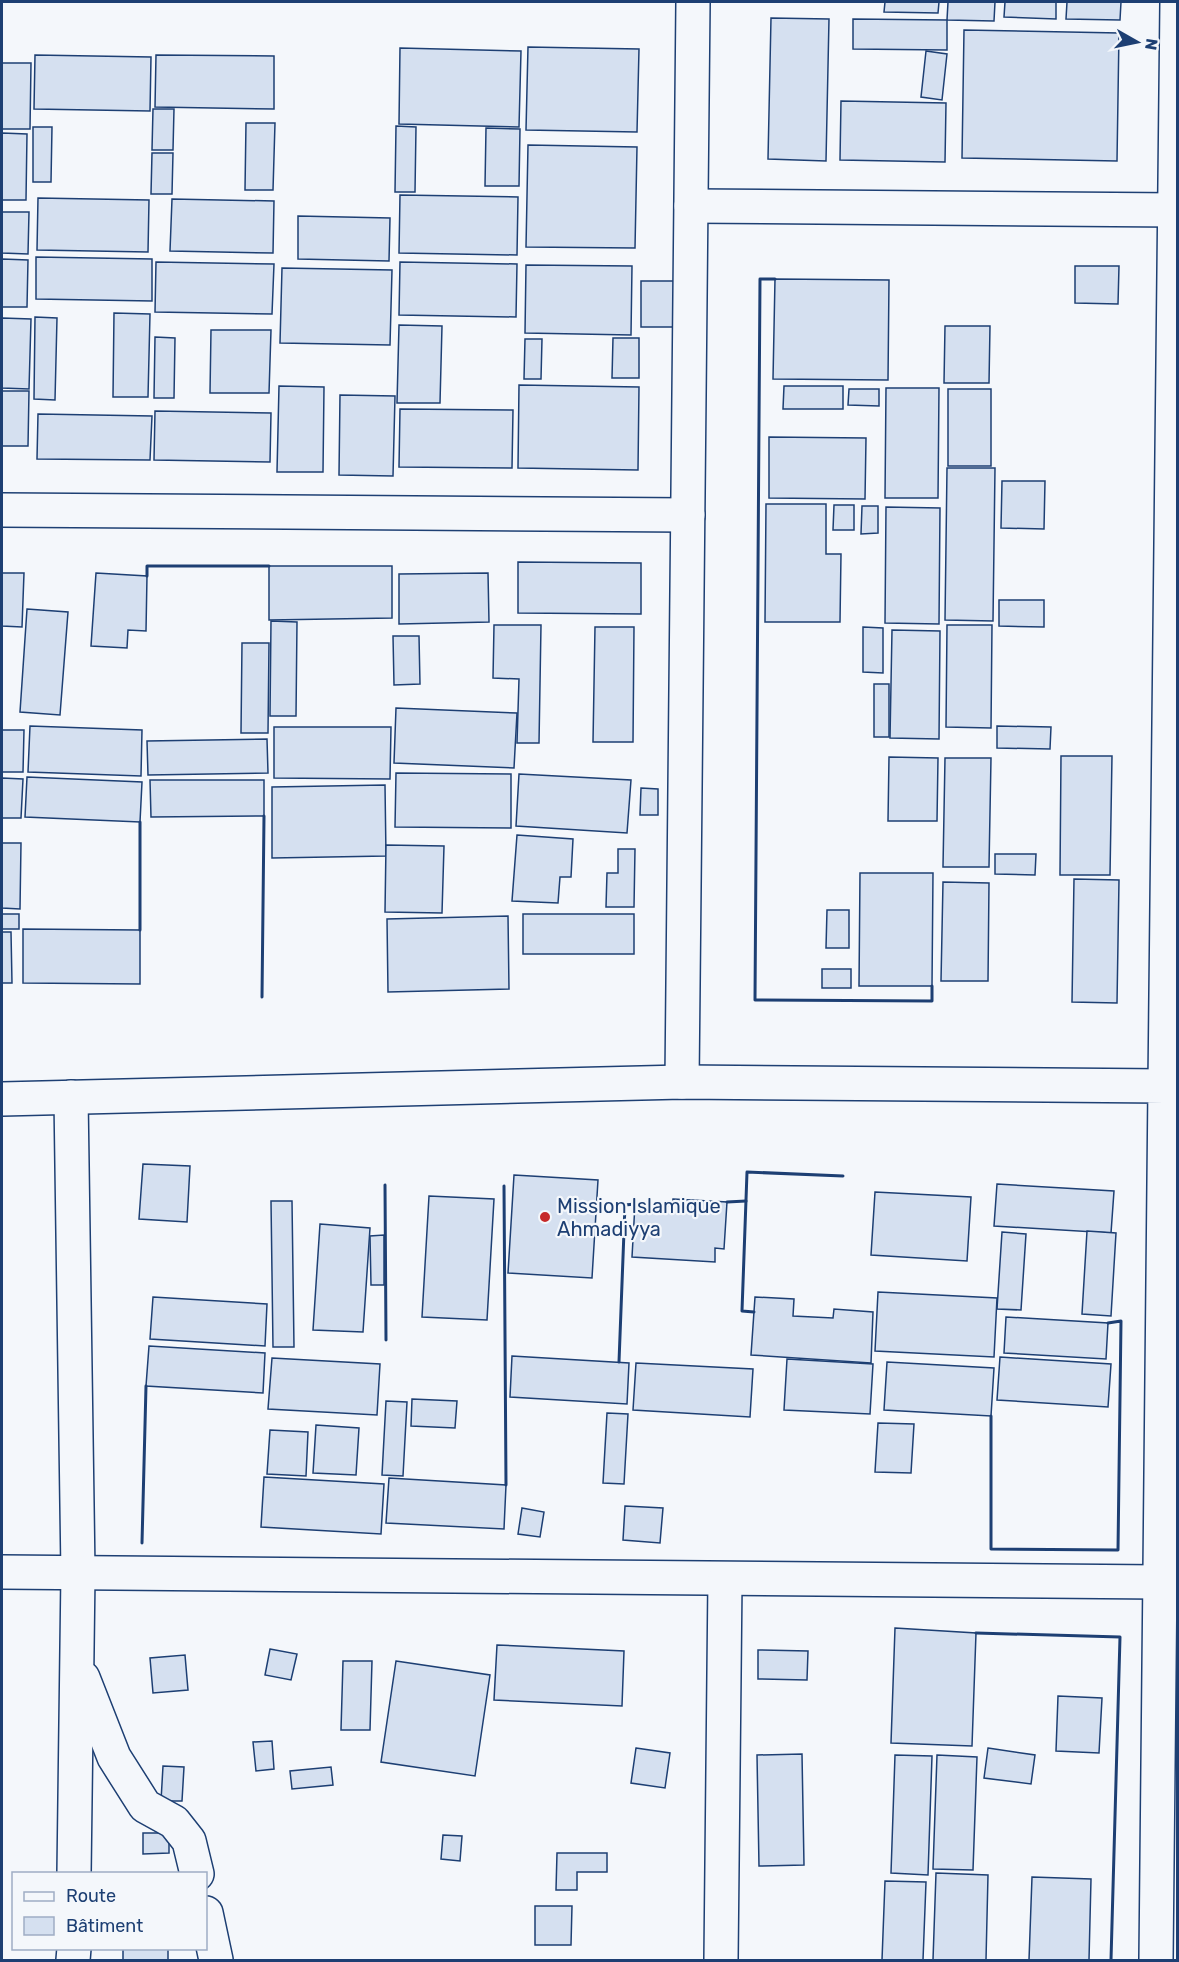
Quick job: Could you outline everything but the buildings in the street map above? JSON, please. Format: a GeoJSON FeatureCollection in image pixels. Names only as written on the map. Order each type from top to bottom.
{"type":"FeatureCollection","features":[{"type":"Feature","properties":{"kind":"street"},"geometry":{"type":"LineString","coordinates":[[681,1082],[693,2]]}},
{"type":"Feature","properties":{"kind":"street"},"geometry":{"type":"LineString","coordinates":[[1156,1960],[1167,1848],[1160,1582],[1171,1086],[1177,2]]}},
{"type":"Feature","properties":{"kind":"street"},"geometry":{"type":"LineString","coordinates":[[691,206],[1176,210]]}},
{"type":"Feature","properties":{"kind":"street"},"geometry":{"type":"LineString","coordinates":[[2,510],[688,515]]}},
{"type":"Feature","properties":{"kind":"street"},"geometry":{"type":"LineString","coordinates":[[2,1099],[681,1082],[1171,1086]]}},
{"type":"Feature","properties":{"kind":"street"},"geometry":{"type":"LineString","coordinates":[[71,1097],[78,1573],[74,1872]]}},
{"type":"Feature","properties":{"kind":"street"},"geometry":{"type":"LineString","coordinates":[[2,1572],[1160,1582]]}},
{"type":"Feature","properties":{"kind":"street"},"geometry":{"type":"LineString","coordinates":[[721,1960],[725,1579]]}},
{"type":"Feature","properties":{"kind":"street"},"geometry":{"type":"LineString","coordinates":[[77,1663],[114,1756],[145,1806],[174,1822],[189,1841],[197,1872]]}},
{"type":"Feature","properties":{"kind":"street"},"geometry":{"type":"LineString","coordinates":[[207,1918],[216,1960]]}},
{"type":"Feature","properties":{"kind":"wall"},"geometry":{"type":"LineString","coordinates":[[775,279],[760,279],[755,1000],[932,1001],[932,986]]}},
{"type":"Feature","properties":{"kind":"wall"},"geometry":{"type":"LineString","coordinates":[[147,576],[147,566],[269,566]]}},
{"type":"Feature","properties":{"kind":"wall"},"geometry":{"type":"LineString","coordinates":[[262,997],[264,816]]}},
{"type":"Feature","properties":{"kind":"wall"},"geometry":{"type":"LineString","coordinates":[[140,822],[140,930]]}},
{"type":"Feature","properties":{"kind":"wall"},"geometry":{"type":"LineString","coordinates":[[754,1312],[742,1311],[747,1172],[843,1176]]}},
{"type":"Feature","properties":{"kind":"wall"},"geometry":{"type":"LineString","coordinates":[[385,1185],[386,1340]]}},
{"type":"Feature","properties":{"kind":"wall"},"geometry":{"type":"LineString","coordinates":[[504,1186],[506,1485]]}},
{"type":"Feature","properties":{"kind":"wall"},"geometry":{"type":"LineString","coordinates":[[727,1202],[746,1201]]}},
{"type":"Feature","properties":{"kind":"wall"},"geometry":{"type":"LineString","coordinates":[[619,1362],[625,1205],[635,1204]]}},
{"type":"Feature","properties":{"kind":"wall"},"geometry":{"type":"LineString","coordinates":[[991,1416],[991,1549],[1118,1550],[1121,1321],[1108,1323]]}},
{"type":"Feature","properties":{"kind":"wall"},"geometry":{"type":"LineString","coordinates":[[142,1543],[146,1386]]}},
{"type":"Feature","properties":{"kind":"wall"},"geometry":{"type":"LineString","coordinates":[[976,1633],[1120,1637],[1111,1960]]}},
{"type":"Feature","properties":{"kind":"place","name":"Mission Islamique Ahmadiyya"},"geometry":{"type":"Point","coordinates":[545,1217]}}]}
